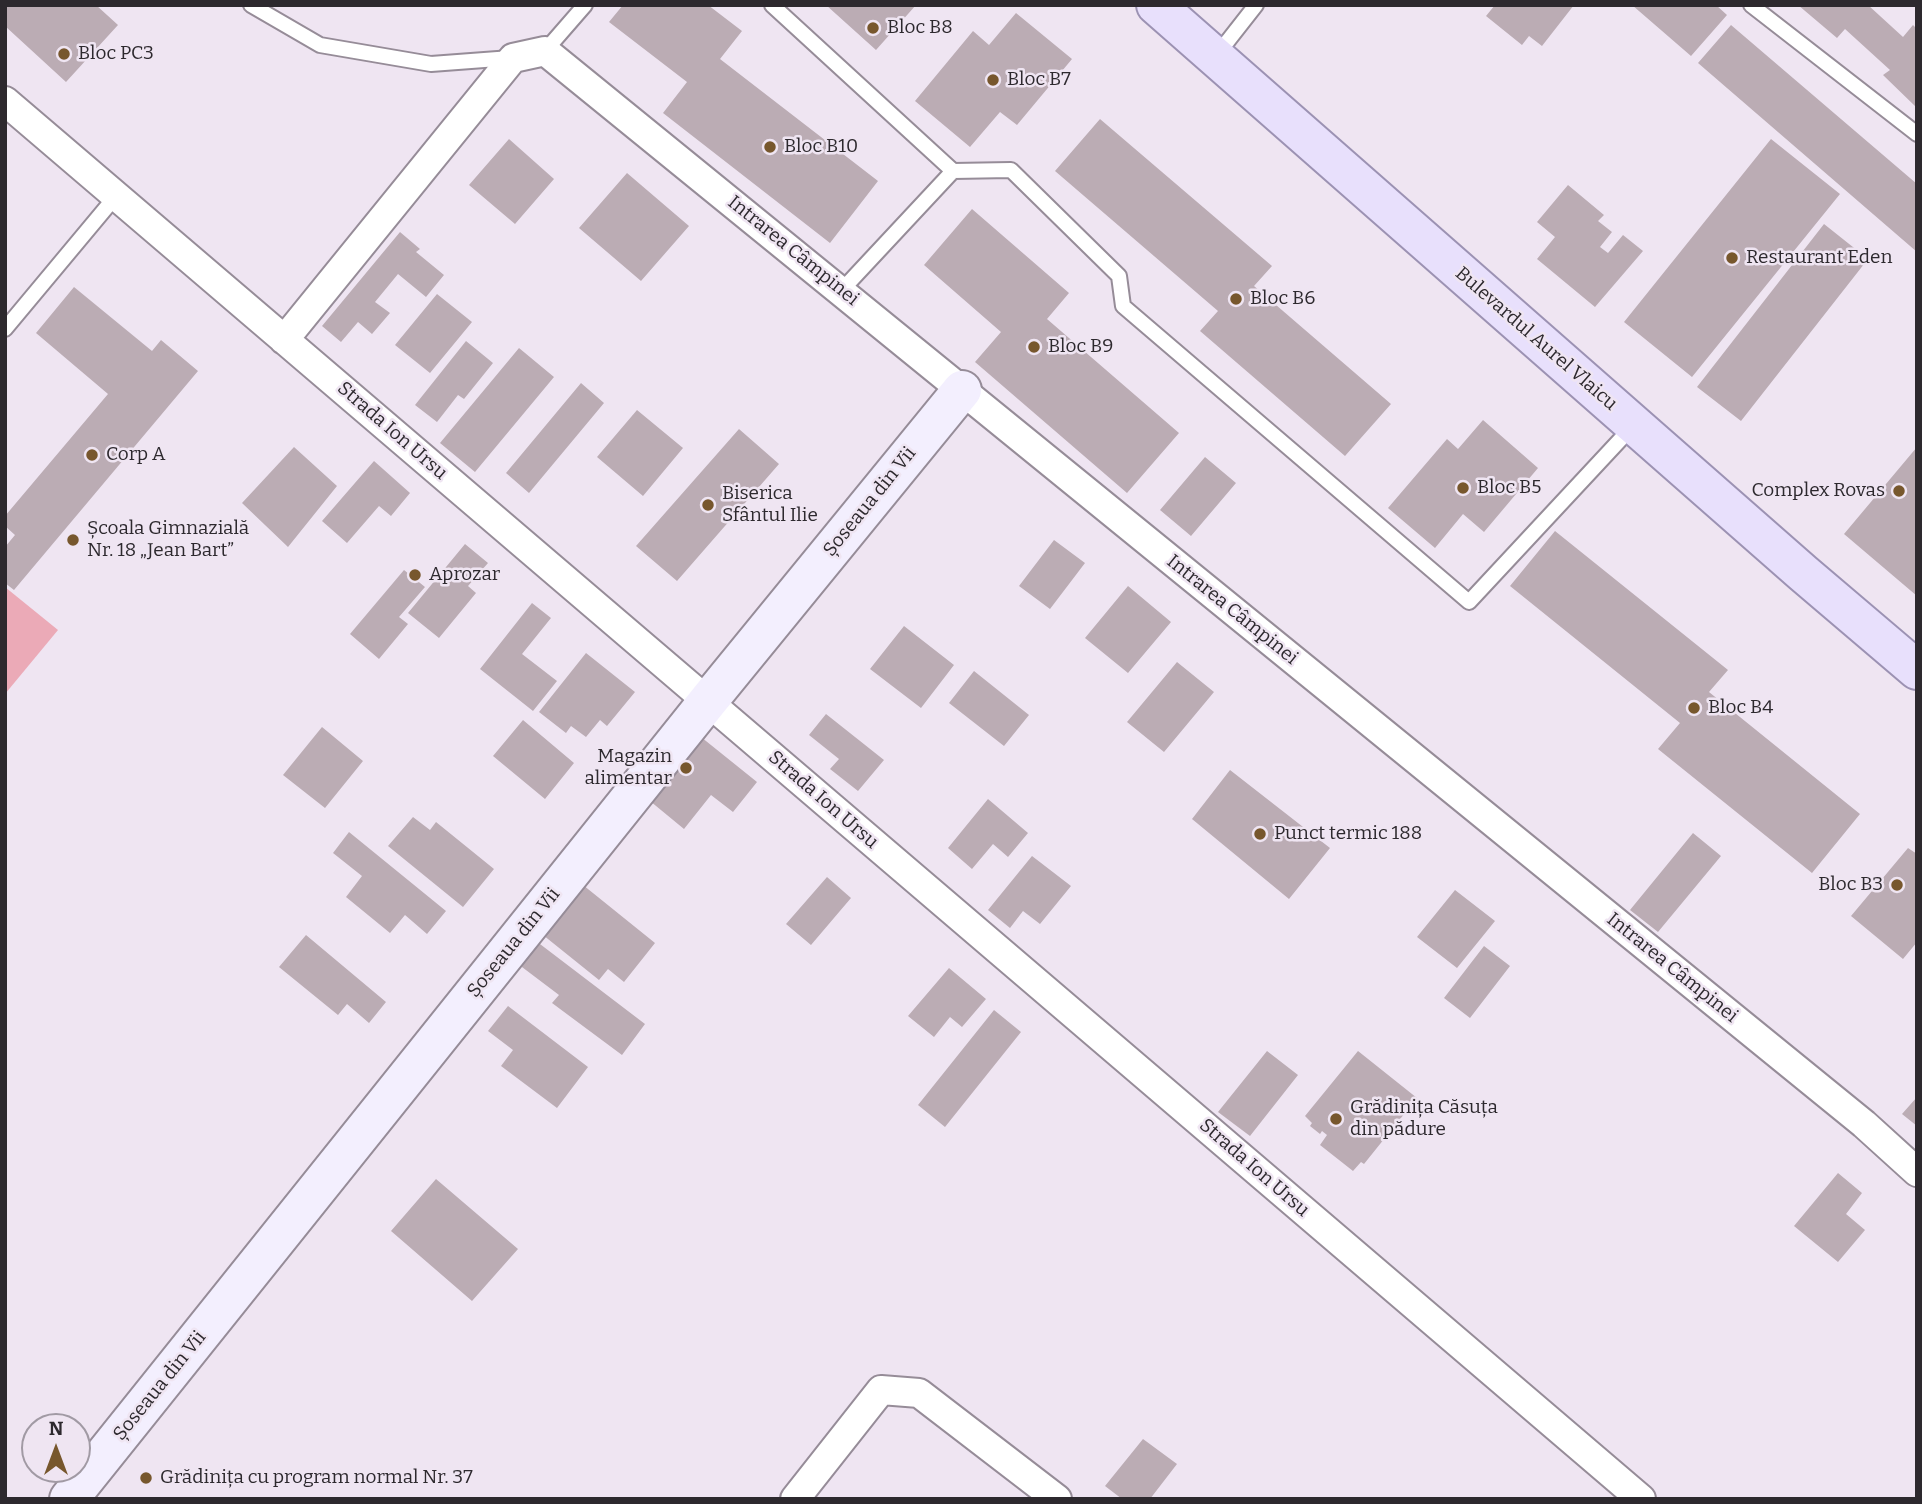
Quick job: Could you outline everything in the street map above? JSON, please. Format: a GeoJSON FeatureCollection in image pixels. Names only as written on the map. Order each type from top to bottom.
{"type":"FeatureCollection","features":[{"type":"Feature","properties":{"kind":"main road","name":"Bulevardul Aurel Vlaicu"},"geometry":{"type":"LineString","coordinates":[[1156,5],[1917,670]]}},
{"type":"Feature","properties":{"kind":"street"},"geometry":{"type":"LineString","coordinates":[[284,340],[513,58],[545,51]]}},
{"type":"Feature","properties":{"kind":"street","name":"Intrarea Câmpinei"},"geometry":{"type":"LineString","coordinates":[[545,51],[1864,1124],[1917,1172]]}},
{"type":"Feature","properties":{"kind":"street","name":"Strada Ion Ursu"},"geometry":{"type":"LineString","coordinates":[[5,101],[1640,1499]]}},
{"type":"Feature","properties":{"kind":"street","name":"Șoseaua din Vii"},"geometry":{"type":"LineString","coordinates":[[69,1499],[708,701],[962,390]]}},
{"type":"Feature","properties":{"kind":"street"},"geometry":{"type":"LineString","coordinates":[[795,1499],[881,1390],[919,1393],[1057,1499]]}},
{"type":"Feature","properties":{"kind":"lane"},"geometry":{"type":"LineString","coordinates":[[251,5],[320,45],[431,64],[513,58]]}},
{"type":"Feature","properties":{"kind":"lane"},"geometry":{"type":"LineString","coordinates":[[545,51],[585,5]]}},
{"type":"Feature","properties":{"kind":"lane"},"geometry":{"type":"LineString","coordinates":[[772,5],[953,171],[1010,170],[1119,276],[1123,306],[1469,603],[1634,425]]}},
{"type":"Feature","properties":{"kind":"lane"},"geometry":{"type":"LineString","coordinates":[[1215,57],[1256,5]]}},
{"type":"Feature","properties":{"kind":"lane"},"geometry":{"type":"LineString","coordinates":[[1751,5],[1917,134]]}},
{"type":"Feature","properties":{"kind":"lane"},"geometry":{"type":"LineString","coordinates":[[841,291],[953,171]]}},
{"type":"Feature","properties":{"kind":"lane"},"geometry":{"type":"LineString","coordinates":[[5,329],[116,196]]}},
{"type":"Feature","properties":{"kind":"shaded area"},"geometry":{"type":"Polygon","coordinates":[[[5,587],[58,630],[5,694],[5,587]]]}},
{"type":"Feature","properties":{"kind":"building","name":"Bloc PC3"},"geometry":{"type":"Polygon","coordinates":[[[5,5],[96,5],[118,25],[66,82],[5,26],[5,5]]]}},
{"type":"Feature","properties":{"kind":"building","name":"Bloc B10"},"geometry":{"type":"Polygon","coordinates":[[[623,5],[708,5],[742,31],[720,59],[878,181],[830,243],[663,113],[687,82],[609,22],[623,5]]]}},
{"type":"Feature","properties":{"kind":"building","name":"Bloc B8"},"geometry":{"type":"Polygon","coordinates":[[[826,5],[916,5],[876,50],[826,5]]]}},
{"type":"Feature","properties":{"kind":"building"},"geometry":{"type":"Polygon","coordinates":[[[1495,5],[1574,5],[1542,46],[1529,36],[1522,45],[1486,16],[1495,5]]]}},
{"type":"Feature","properties":{"kind":"building"},"geometry":{"type":"Polygon","coordinates":[[[1632,5],[1716,5],[1727,15],[1691,56],[1632,5]]]}},
{"type":"Feature","properties":{"kind":"building"},"geometry":{"type":"Polygon","coordinates":[[[1798,5],[1868,5],[1903,37],[1913,25],[1917,29],[1917,108],[1883,75],[1890,70],[1845,29],[1837,38],[1798,5]]]}},
{"type":"Feature","properties":{"kind":"building","name":"Bloc B7"},"geometry":{"type":"Polygon","coordinates":[[[1016,13],[1072,59],[1017,125],[1000,112],[970,147],[915,101],[973,31],[989,45],[1016,13]]]}},
{"type":"Feature","properties":{"kind":"building"},"geometry":{"type":"Polygon","coordinates":[[[1731,25],[1917,184],[1917,252],[1698,63],[1731,25]]]}},
{"type":"Feature","properties":{"kind":"building","name":"Bloc B6"},"geometry":{"type":"Polygon","coordinates":[[[1100,119],[1272,266],[1254,286],[1391,404],[1345,456],[1200,331],[1218,311],[1055,171],[1100,119]]]}},
{"type":"Feature","properties":{"kind":"building"},"geometry":{"type":"Polygon","coordinates":[[[509,139],[554,179],[515,224],[469,185],[509,139]]]}},
{"type":"Feature","properties":{"kind":"building","name":"Restaurant Eden"},"geometry":{"type":"Polygon","coordinates":[[[1771,139],[1840,194],[1692,377],[1624,322],[1771,139]]]}},
{"type":"Feature","properties":{"kind":"building"},"geometry":{"type":"Polygon","coordinates":[[[627,173],[689,226],[641,281],[579,228],[627,173]]]}},
{"type":"Feature","properties":{"kind":"building"},"geometry":{"type":"Polygon","coordinates":[[[1568,185],[1604,215],[1598,221],[1612,232],[1600,247],[1608,253],[1623,235],[1643,251],[1595,307],[1537,259],[1555,237],[1537,222],[1568,185]]]}},
{"type":"Feature","properties":{"kind":"building","name":"Bloc B9"},"geometry":{"type":"Polygon","coordinates":[[[972,209],[1069,293],[1047,319],[1179,433],[1127,493],[975,362],[1001,332],[924,265],[972,209]]]}},
{"type":"Feature","properties":{"kind":"building"},"geometry":{"type":"Polygon","coordinates":[[[1824,224],[1868,259],[1741,421],[1697,387],[1824,224]]]}},
{"type":"Feature","properties":{"kind":"building"},"geometry":{"type":"Polygon","coordinates":[[[400,232],[420,249],[416,252],[444,275],[426,297],[398,274],[375,302],[390,313],[372,334],[358,322],[341,342],[322,326],[400,232]]]}},
{"type":"Feature","properties":{"kind":"building","name":"Corp A"},"geometry":{"type":"Polygon","coordinates":[[[74,287],[152,351],[161,340],[198,371],[14,590],[5,583],[5,547],[15,535],[5,526],[5,516],[108,394],[36,333],[74,287]]]}},
{"type":"Feature","properties":{"kind":"building"},"geometry":{"type":"Polygon","coordinates":[[[437,294],[472,322],[430,373],[395,345],[437,294]]]}},
{"type":"Feature","properties":{"kind":"building"},"geometry":{"type":"Polygon","coordinates":[[[466,341],[493,363],[464,399],[458,395],[437,422],[415,405],[466,341]]]}},
{"type":"Feature","properties":{"kind":"building"},"geometry":{"type":"Polygon","coordinates":[[[519,348],[554,377],[475,472],[440,443],[519,348]]]}},
{"type":"Feature","properties":{"kind":"building"},"geometry":{"type":"Polygon","coordinates":[[[581,383],[604,403],[529,493],[506,473],[581,383]]]}},
{"type":"Feature","properties":{"kind":"building"},"geometry":{"type":"Polygon","coordinates":[[[637,410],[683,448],[643,496],[597,457],[637,410]]]}},
{"type":"Feature","properties":{"kind":"building","name":"Bloc B5"},"geometry":{"type":"Polygon","coordinates":[[[1483,420],[1538,468],[1484,532],[1463,514],[1435,548],[1388,508],[1447,439],[1458,449],[1483,420]]]}},
{"type":"Feature","properties":{"kind":"building","name":"Biserica Sfântul Ilie"},"geometry":{"type":"Polygon","coordinates":[[[739,429],[779,464],[677,581],[636,546],[739,429]]]}},
{"type":"Feature","properties":{"kind":"building"},"geometry":{"type":"Polygon","coordinates":[[[294,447],[337,486],[288,547],[242,503],[294,447]]]}},
{"type":"Feature","properties":{"kind":"building","name":"Complex Rovas"},"geometry":{"type":"Polygon","coordinates":[[[1917,447],[1917,596],[1844,534],[1917,447]]]}},
{"type":"Feature","properties":{"kind":"building"},"geometry":{"type":"Polygon","coordinates":[[[1205,457],[1236,483],[1191,536],[1160,510],[1205,457]]]}},
{"type":"Feature","properties":{"kind":"building"},"geometry":{"type":"Polygon","coordinates":[[[374,461],[410,493],[391,516],[379,506],[347,543],[322,521],[374,461]]]}},
{"type":"Feature","properties":{"kind":"building","name":"Bloc B4"},"geometry":{"type":"Polygon","coordinates":[[[1555,531],[1728,670],[1709,692],[1860,814],[1812,873],[1658,749],[1680,723],[1510,586],[1555,531]]]}},
{"type":"Feature","properties":{"kind":"building"},"geometry":{"type":"Polygon","coordinates":[[[1054,540],[1085,563],[1050,609],[1019,586],[1054,540]]]}},
{"type":"Feature","properties":{"kind":"building"},"geometry":{"type":"Polygon","coordinates":[[[465,544],[488,563],[468,586],[476,593],[439,638],[408,613],[465,544]]]}},
{"type":"Feature","properties":{"kind":"building"},"geometry":{"type":"Polygon","coordinates":[[[404,570],[425,587],[399,617],[408,624],[379,659],[350,634],[404,570]]]}},
{"type":"Feature","properties":{"kind":"building"},"geometry":{"type":"Polygon","coordinates":[[[1128,586],[1171,622],[1128,673],[1085,638],[1128,586]]]}},
{"type":"Feature","properties":{"kind":"building"},"geometry":{"type":"Polygon","coordinates":[[[532,603],[551,618],[522,654],[557,681],[533,711],[480,669],[532,603]]]}},
{"type":"Feature","properties":{"kind":"building"},"geometry":{"type":"Polygon","coordinates":[[[904,626],[954,665],[921,708],[870,669],[904,626]]]}},
{"type":"Feature","properties":{"kind":"building"},"geometry":{"type":"Polygon","coordinates":[[[586,653],[635,692],[607,726],[600,720],[586,737],[571,726],[566,733],[539,712],[586,653]]]}},
{"type":"Feature","properties":{"kind":"building"},"geometry":{"type":"Polygon","coordinates":[[[1177,662],[1214,692],[1164,752],[1127,722],[1177,662]]]}},
{"type":"Feature","properties":{"kind":"building"},"geometry":{"type":"Polygon","coordinates":[[[974,671],[1029,715],[1004,746],[949,703],[974,671]]]}},
{"type":"Feature","properties":{"kind":"building"},"geometry":{"type":"Polygon","coordinates":[[[826,714],[884,760],[858,791],[830,769],[839,759],[809,735],[826,714]]]}},
{"type":"Feature","properties":{"kind":"building"},"geometry":{"type":"Polygon","coordinates":[[[523,720],[574,763],[545,799],[493,756],[523,720]]]}},
{"type":"Feature","properties":{"kind":"building"},"geometry":{"type":"Polygon","coordinates":[[[322,727],[363,761],[325,808],[283,775],[322,727]]]}},
{"type":"Feature","properties":{"kind":"building"},"geometry":{"type":"Polygon","coordinates":[[[701,737],[757,782],[733,812],[711,795],[684,829],[650,801],[701,737]]]}},
{"type":"Feature","properties":{"kind":"building","name":"Punct termic 188"},"geometry":{"type":"Polygon","coordinates":[[[1230,770],[1330,848],[1289,899],[1192,819],[1230,770]]]}},
{"type":"Feature","properties":{"kind":"building"},"geometry":{"type":"Polygon","coordinates":[[[988,799],[1028,833],[1008,857],[993,844],[972,869],[948,848],[988,799]]]}},
{"type":"Feature","properties":{"kind":"building"},"geometry":{"type":"Polygon","coordinates":[[[413,817],[430,830],[436,822],[494,869],[463,907],[388,846],[413,817]]]}},
{"type":"Feature","properties":{"kind":"building"},"geometry":{"type":"Polygon","coordinates":[[[349,832],[446,911],[427,934],[405,915],[390,933],[346,897],[362,876],[333,853],[349,832]]]}},
{"type":"Feature","properties":{"kind":"building"},"geometry":{"type":"Polygon","coordinates":[[[1693,833],[1721,856],[1658,932],[1630,910],[1693,833]]]}},
{"type":"Feature","properties":{"kind":"building","name":"Bloc B3"},"geometry":{"type":"Polygon","coordinates":[[[1908,848],[1917,854],[1917,942],[1903,959],[1851,916],[1908,848]]]}},
{"type":"Feature","properties":{"kind":"building"},"geometry":{"type":"Polygon","coordinates":[[[1032,856],[1071,886],[1040,924],[1023,911],[1010,928],[988,910],[1032,856]]]}},
{"type":"Feature","properties":{"kind":"building"},"geometry":{"type":"Polygon","coordinates":[[[827,877],[851,898],[811,945],[786,924],[827,877]]]}},
{"type":"Feature","properties":{"kind":"building"},"geometry":{"type":"Polygon","coordinates":[[[583,885],[655,943],[624,982],[608,969],[599,980],[543,935],[583,885]]]}},
{"type":"Feature","properties":{"kind":"building"},"geometry":{"type":"Polygon","coordinates":[[[1455,890],[1495,921],[1457,968],[1417,937],[1455,890]]]}},
{"type":"Feature","properties":{"kind":"building"},"geometry":{"type":"Polygon","coordinates":[[[306,935],[386,1002],[369,1023],[347,1004],[338,1015],[279,967],[306,935]]]}},
{"type":"Feature","properties":{"kind":"building"},"geometry":{"type":"Polygon","coordinates":[[[536,941],[645,1024],[622,1055],[552,1003],[559,995],[518,964],[536,941]]]}},
{"type":"Feature","properties":{"kind":"building"},"geometry":{"type":"Polygon","coordinates":[[[1484,946],[1510,966],[1470,1018],[1444,998],[1484,946]]]}},
{"type":"Feature","properties":{"kind":"building"},"geometry":{"type":"Polygon","coordinates":[[[949,968],[986,999],[962,1027],[950,1017],[934,1037],[908,1016],[949,968]]]}},
{"type":"Feature","properties":{"kind":"building"},"geometry":{"type":"Polygon","coordinates":[[[508,1006],[588,1067],[557,1108],[501,1066],[513,1050],[488,1031],[508,1006]]]}},
{"type":"Feature","properties":{"kind":"building"},"geometry":{"type":"Polygon","coordinates":[[[994,1010],[1021,1032],[945,1127],[918,1105],[994,1010]]]}},
{"type":"Feature","properties":{"kind":"building"},"geometry":{"type":"Polygon","coordinates":[[[1267,1051],[1298,1075],[1250,1136],[1218,1112],[1267,1051]]]}},
{"type":"Feature","properties":{"kind":"building"},"geometry":{"type":"Polygon","coordinates":[[[1358,1051],[1417,1098],[1364,1164],[1361,1162],[1353,1171],[1320,1145],[1327,1135],[1322,1131],[1320,1134],[1310,1126],[1312,1123],[1305,1116],[1358,1051]]]}},
{"type":"Feature","properties":{"kind":"building"},"geometry":{"type":"Polygon","coordinates":[[[1917,1097],[1917,1126],[1902,1114],[1917,1097]]]}},
{"type":"Feature","properties":{"kind":"building"},"geometry":{"type":"Polygon","coordinates":[[[1838,1173],[1862,1193],[1846,1214],[1865,1230],[1838,1262],[1794,1226],[1838,1173]]]}},
{"type":"Feature","properties":{"kind":"building"},"geometry":{"type":"Polygon","coordinates":[[[436,1179],[518,1249],[472,1301],[391,1231],[436,1179]]]}},
{"type":"Feature","properties":{"kind":"building"},"geometry":{"type":"Polygon","coordinates":[[[1143,1439],[1177,1464],[1150,1499],[1122,1499],[1105,1486],[1143,1439]]]}},
{"type":"Feature","properties":{"kind":"place","name":"Bloc B8"},"geometry":{"type":"Point","coordinates":[873,28]}},
{"type":"Feature","properties":{"kind":"place","name":"Bloc PC3"},"geometry":{"type":"Point","coordinates":[64,54]}},
{"type":"Feature","properties":{"kind":"place","name":"Bloc B7"},"geometry":{"type":"Point","coordinates":[993,80]}},
{"type":"Feature","properties":{"kind":"place","name":"Bloc B10"},"geometry":{"type":"Point","coordinates":[770,147]}},
{"type":"Feature","properties":{"kind":"place","name":"Restaurant Eden"},"geometry":{"type":"Point","coordinates":[1732,258]}},
{"type":"Feature","properties":{"kind":"place","name":"Bloc B6"},"geometry":{"type":"Point","coordinates":[1236,299]}},
{"type":"Feature","properties":{"kind":"place","name":"Bloc B9"},"geometry":{"type":"Point","coordinates":[1034,347]}},
{"type":"Feature","properties":{"kind":"place","name":"Corp A"},"geometry":{"type":"Point","coordinates":[92,455]}},
{"type":"Feature","properties":{"kind":"place","name":"Bloc B5"},"geometry":{"type":"Point","coordinates":[1463,488]}},
{"type":"Feature","properties":{"kind":"place","name":"Complex Rovas"},"geometry":{"type":"Point","coordinates":[1899,491]}},
{"type":"Feature","properties":{"kind":"place","name":"Biserica Sfântul Ilie"},"geometry":{"type":"Point","coordinates":[708,505]}},
{"type":"Feature","properties":{"kind":"place","name":"Școala Gimnazială Nr. 18 „Jean Bart”"},"geometry":{"type":"Point","coordinates":[73,540]}},
{"type":"Feature","properties":{"kind":"place","name":"Aprozar"},"geometry":{"type":"Point","coordinates":[415,575]}},
{"type":"Feature","properties":{"kind":"place","name":"Bloc B4"},"geometry":{"type":"Point","coordinates":[1694,708]}},
{"type":"Feature","properties":{"kind":"place","name":"Magazin alimentar"},"geometry":{"type":"Point","coordinates":[686,768]}},
{"type":"Feature","properties":{"kind":"place","name":"Punct termic 188"},"geometry":{"type":"Point","coordinates":[1260,834]}},
{"type":"Feature","properties":{"kind":"place","name":"Bloc B3"},"geometry":{"type":"Point","coordinates":[1897,885]}},
{"type":"Feature","properties":{"kind":"place","name":"Grădinița Căsuța din pădure"},"geometry":{"type":"Point","coordinates":[1336,1119]}},
{"type":"Feature","properties":{"kind":"place","name":"Grădinița cu program normal Nr. 37"},"geometry":{"type":"Point","coordinates":[146,1478]}}]}
